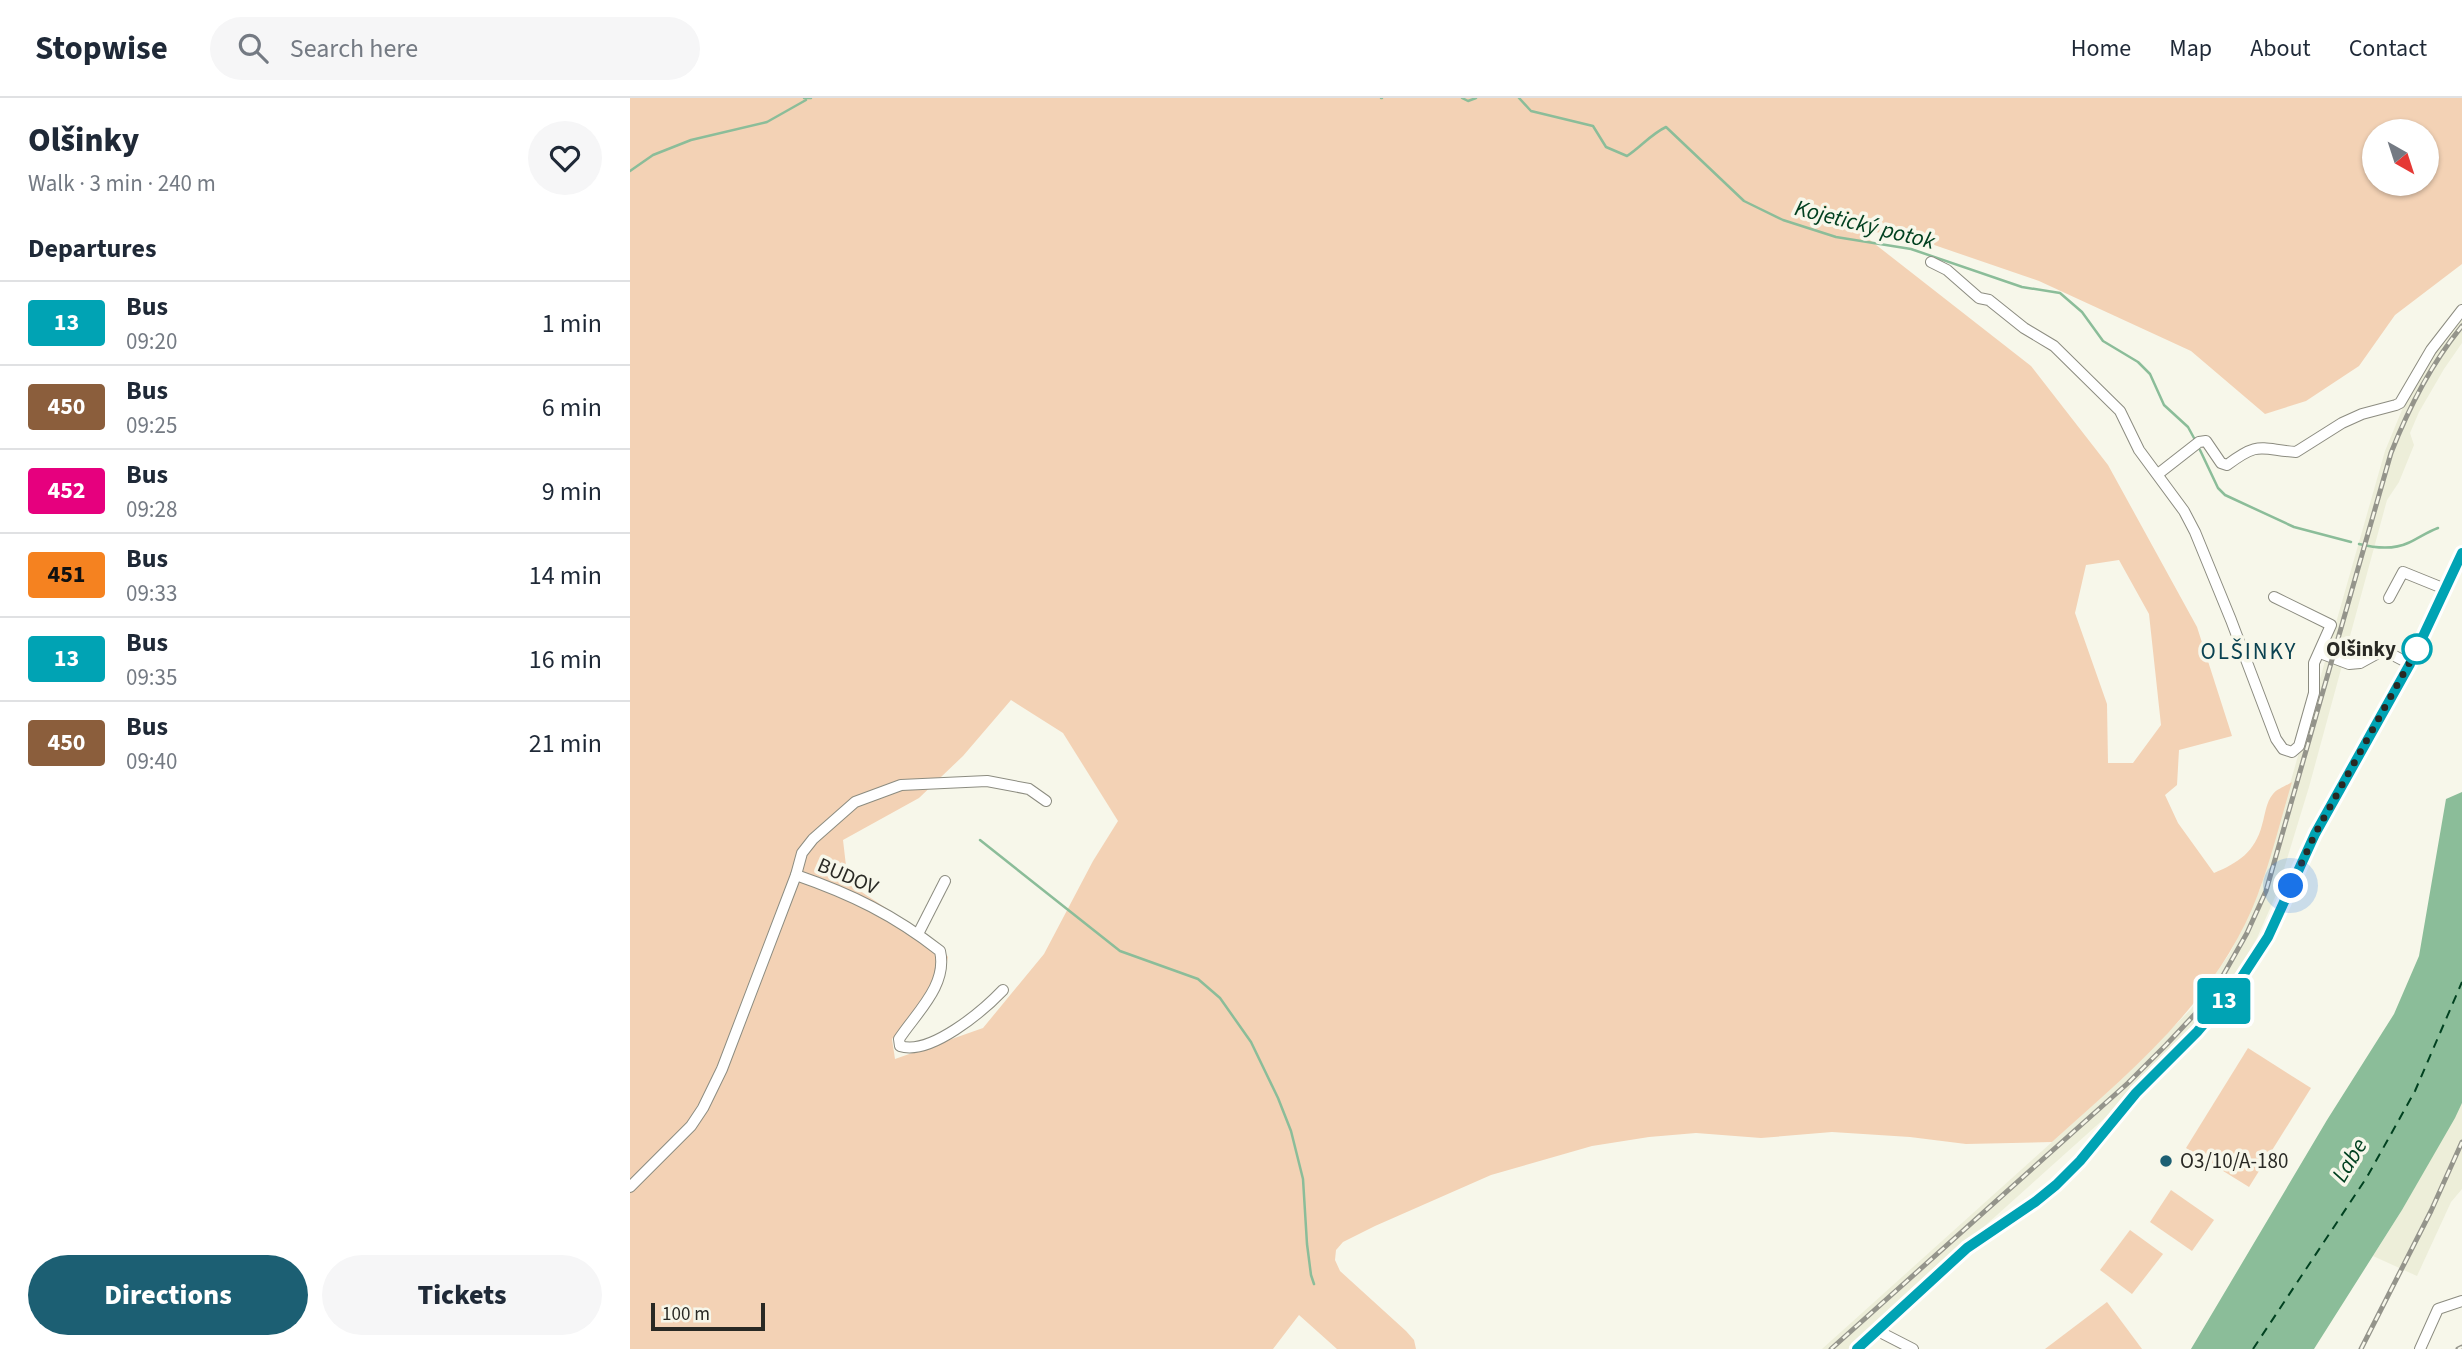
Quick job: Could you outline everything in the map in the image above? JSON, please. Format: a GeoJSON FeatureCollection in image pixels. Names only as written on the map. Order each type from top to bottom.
{"type":"FeatureCollection","features":[{"type":"Feature","properties":{"kind":"main road"},"geometry":{"type":"LineString","coordinates":[[1857,1349],[1967,1248],[2056,1185],[2080,1161],[2136,1093],[2197,1032],[2236,986],[2268,937],[2315,834],[2410,664],[2462,553]]}},
{"type":"Feature","properties":{"kind":"street"},"geometry":{"type":"LineString","coordinates":[[1931,262],[1947,270],[1979,298],[1989,300],[2024,328],[2072,360],[2120,411],[2138,450],[2184,511],[2195,532],[2276,739],[2283,750],[2292,752],[2300,746],[2314,693],[2314,663],[2331,625],[2274,597]]}},
{"type":"Feature","properties":{"kind":"street"},"geometry":{"type":"LineString","coordinates":[[2158,474],[2199,442],[2206,441],[2221,463],[2227,465],[2254,448],[2295,452],[2342,422],[2396,405],[2431,350],[2462,310]]}},
{"type":"Feature","properties":{"kind":"street"},"geometry":{"type":"LineString","coordinates":[[2389,598],[2403,572],[2445,589]]}},
{"type":"Feature","properties":{"kind":"street"},"geometry":{"type":"LineString","coordinates":[[2320,653],[2349,664],[2360,663],[2379,652],[2389,653],[2410,664]]}},
{"type":"Feature","properties":{"kind":"street","name":"BUDOV"},"geometry":{"type":"LineString","coordinates":[[1003,990],[988,1006],[931,1044],[909,1049],[900,1046],[900,1038],[934,990],[941,971],[940,951],[872,905],[796,875],[802,853],[813,839],[855,802],[901,785],[987,781],[1029,789],[1046,801]]}},
{"type":"Feature","properties":{"kind":"street"},"geometry":{"type":"LineString","coordinates":[[630,1186],[691,1126],[703,1108],[722,1069],[796,875]]}},
{"type":"Feature","properties":{"kind":"street"},"geometry":{"type":"LineString","coordinates":[[918,934],[945,881]]}},
{"type":"Feature","properties":{"kind":"street"},"geometry":{"type":"LineString","coordinates":[[2420,1349],[2438,1309],[2462,1301]]}},
{"type":"Feature","properties":{"kind":"street"},"geometry":{"type":"LineString","coordinates":[[1876,1330],[1913,1349]]}},
{"type":"Feature","properties":{"kind":"shaded area"},"geometry":{"type":"Polygon","coordinates":[[[630,98],[2462,98],[2462,264],[2395,315],[2359,366],[2306,401],[2265,414],[2191,351],[2039,281],[1908,236],[1857,230],[2031,366],[2108,465],[2197,627],[2232,736],[2179,750],[2177,785],[2165,795],[2178,823],[2214,873],[2238,861],[2250,849],[2259,834],[2271,797],[2292,782],[2269,863],[2252,909],[2213,977],[2165,1036],[2052,1142],[1966,1144],[1832,1132],[1761,1138],[1696,1133],[1592,1146],[1491,1175],[1375,1226],[1343,1242],[1336,1250],[1335,1260],[1340,1271],[1406,1331],[1414,1340],[1416,1349],[1337,1349],[1299,1315],[1273,1349],[630,1349],[630,98]],[[2119,560],[2086,565],[2075,613],[2107,704],[2108,763],[2133,763],[2161,725],[2149,614],[2119,560]],[[1011,700],[963,756],[919,798],[843,840],[848,883],[936,941],[948,957],[942,986],[892,1039],[895,1059],[983,1028],[1044,954],[1093,861],[1118,821],[1063,733],[1011,700]]]}},
{"type":"Feature","properties":{"kind":"shaded area"},"geometry":{"type":"Polygon","coordinates":[[[2462,316],[2462,343],[2419,412],[2410,433],[2414,445],[2399,482],[2387,500],[2309,787],[2276,895],[2257,938],[2230,986],[2204,1021],[2135,1091],[1848,1349],[1822,1349],[2123,1078],[2191,1009],[2230,953],[2260,889],[2385,451],[2404,405],[2429,360],[2462,316]]]}},
{"type":"Feature","properties":{"kind":"shaded area"},"geometry":{"type":"Polygon","coordinates":[[[2248,1048],[2311,1088],[2249,1187],[2186,1148],[2248,1048]]]}},
{"type":"Feature","properties":{"kind":"shaded area"},"geometry":{"type":"Polygon","coordinates":[[[2462,1103],[2462,1189],[2451,1202],[2417,1276],[2373,1256],[2462,1103]]]}},
{"type":"Feature","properties":{"kind":"shaded area"},"geometry":{"type":"Polygon","coordinates":[[[2171,1190],[2214,1220],[2192,1251],[2150,1222],[2171,1190]]]}},
{"type":"Feature","properties":{"kind":"shaded area"},"geometry":{"type":"Polygon","coordinates":[[[2130,1230],[2163,1254],[2132,1294],[2100,1270],[2130,1230]]]}},
{"type":"Feature","properties":{"kind":"shaded area"},"geometry":{"type":"Polygon","coordinates":[[[2107,1302],[2142,1349],[2045,1349],[2107,1302]]]}},
{"type":"Feature","properties":{"kind":"water","name":"Labe"},"geometry":{"type":"Polygon","coordinates":[[[2462,792],[2462,1103],[2455,1118],[2402,1210],[2314,1349],[2191,1349],[2327,1120],[2394,1014],[2419,956],[2446,799],[2462,792]]]}},
{"type":"Feature","properties":{"kind":"waterway","name":"Kojetický potok"},"geometry":{"type":"LineString","coordinates":[[804,98],[811,98]]}},
{"type":"Feature","properties":{"kind":"waterway","name":"Kojetický potok"},"geometry":{"type":"LineString","coordinates":[[1462,98],[1468,101],[1476,98]]}},
{"type":"Feature","properties":{"kind":"waterway","name":"Kojetický potok"},"geometry":{"type":"LineString","coordinates":[[1519,98],[1531,111],[1593,126],[1606,147],[1627,156],[1666,127],[1744,201],[1783,220],[1836,237],[1911,249],[2022,287],[2060,293],[2082,312],[2103,341],[2138,362],[2150,374],[2164,405],[2188,427],[2194,438]]}},
{"type":"Feature","properties":{"kind":"waterway"},"geometry":{"type":"LineString","coordinates":[[630,171],[653,155],[691,140],[767,122],[806,100]]}},
{"type":"Feature","properties":{"kind":"waterway","name":"Kojetický potok"},"geometry":{"type":"LineString","coordinates":[[2200,450],[2218,488],[2225,495],[2294,527],[2351,542]]}},
{"type":"Feature","properties":{"kind":"waterway","name":"Kojetický potok"},"geometry":{"type":"LineString","coordinates":[[2359,544],[2396,547],[2438,528]]}},
{"type":"Feature","properties":{"kind":"waterway"},"geometry":{"type":"LineString","coordinates":[[980,840],[1120,951],[1198,979],[1220,998],[1251,1042],[1291,1131],[1303,1179],[1307,1244],[1314,1284]]}},
{"type":"Feature","properties":{"kind":"ferry route"},"geometry":{"type":"LineString","coordinates":[[2253,1349],[2367,1177],[2415,1091],[2462,982]]}},
{"type":"Feature","properties":{"kind":"railway"},"geometry":{"type":"LineString","coordinates":[[1831,1349],[2128,1083],[2196,1013],[2221,979],[2247,933],[2266,891],[2391,453],[2422,386],[2440,355],[2462,326]]}},
{"type":"Feature","properties":{"kind":"railway"},"geometry":{"type":"LineString","coordinates":[[2361,1349],[2431,1211],[2462,1142]]}},
{"type":"Feature","properties":{"kind":"railway"},"geometry":{"type":"LineString","coordinates":[[2458,1349],[2462,1347]]}},
{"type":"Feature","properties":{"kind":"bus line","name":"13"},"geometry":{"type":"LineString","coordinates":[[1857,1349],[1967,1248],[2056,1185],[2080,1161],[2136,1093],[2197,1032],[2252,965],[2268,937],[2315,834],[2410,664],[2462,553]]}},
{"type":"Feature","properties":{"kind":"place","name":"Olšinky"},"geometry":{"type":"Point","coordinates":[2417,649]}},
{"type":"Feature","properties":{"kind":"place","name":"O3/10/A-180"},"geometry":{"type":"Point","coordinates":[2166,1161]}},
{"type":"Feature","properties":{"kind":"district","name":"OLŠINKY"},"geometry":{"type":"Point","coordinates":[2249,651]}},
{"type":"Feature","properties":{"kind":"route"},"geometry":{"type":"LineString","coordinates":[[2291,886],[2315,834],[2417,649]]}}]}
